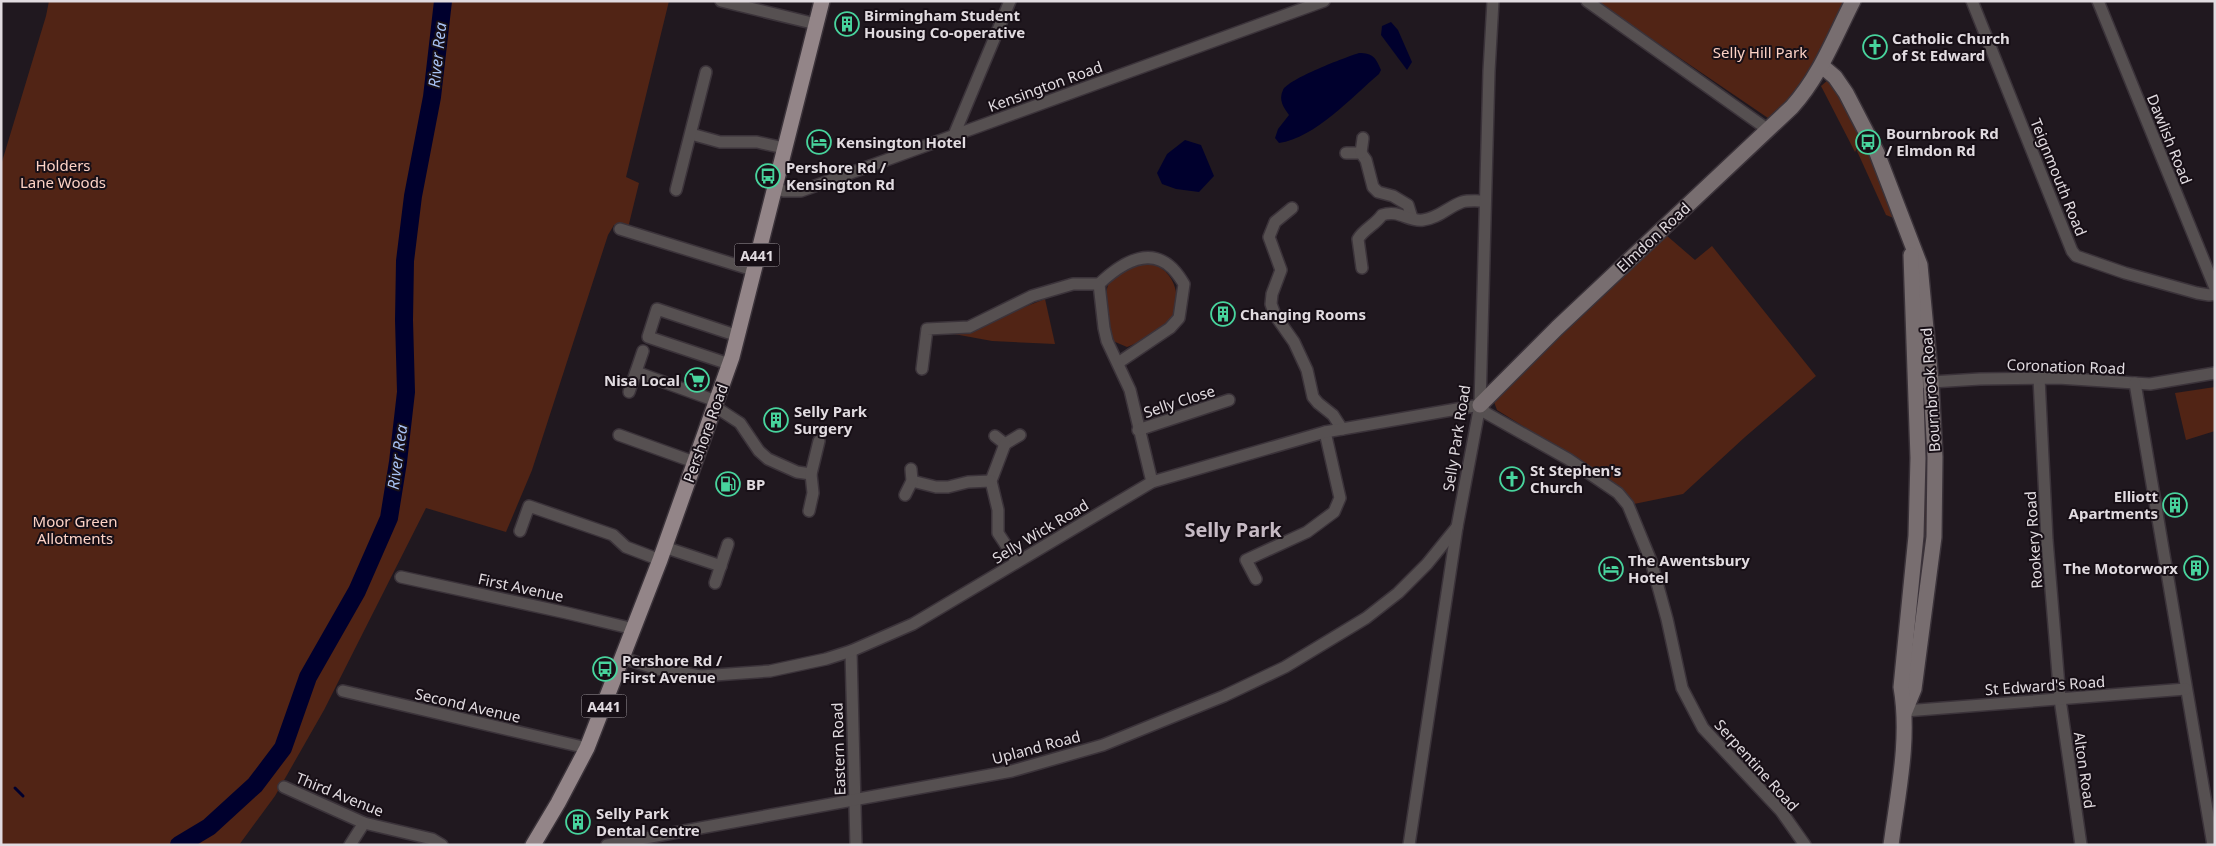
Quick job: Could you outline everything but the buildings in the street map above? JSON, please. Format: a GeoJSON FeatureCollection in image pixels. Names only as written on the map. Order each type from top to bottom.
{"type":"FeatureCollection","features":[{"type":"Feature","properties":{"kind":"main road","name":"Pershore Road"},"geometry":{"type":"LineString","coordinates":[[533,845],[558,804],[587,748],[634,629],[729,364],[738,336],[753,270],[822,1]]}},
{"type":"Feature","properties":{"kind":"street"},"geometry":{"type":"LineString","coordinates":[[720,1],[816,24]]}},
{"type":"Feature","properties":{"kind":"street"},"geometry":{"type":"LineString","coordinates":[[954,135],[1010,1]]}},
{"type":"Feature","properties":{"kind":"street","name":"Kensington Road"},"geometry":{"type":"LineString","coordinates":[[775,188],[784,191],[801,191],[1324,1]]}},
{"type":"Feature","properties":{"kind":"street","name":"Selly Park Road"},"geometry":{"type":"LineString","coordinates":[[1409,845],[1457,527],[1480,405],[1492,1]]}},
{"type":"Feature","properties":{"kind":"street"},"geometry":{"type":"LineString","coordinates":[[1587,1],[1767,129]]}},
{"type":"Feature","properties":{"kind":"street","name":"Elmdon Road"},"geometry":{"type":"LineString","coordinates":[[1480,405],[1557,328],[1792,107],[1806,91],[1822,66],[1852,1]]}},
{"type":"Feature","properties":{"kind":"street","name":"Teignmouth Road"},"geometry":{"type":"LineString","coordinates":[[1972,1],[2072,251],[2076,256],[2125,273],[2197,293],[2215,294]]}},
{"type":"Feature","properties":{"kind":"street","name":"Dawlish Road"},"geometry":{"type":"LineString","coordinates":[[2098,1],[2215,288]]}},
{"type":"Feature","properties":{"kind":"street","name":"Bournbrook Road"},"geometry":{"type":"LineString","coordinates":[[1822,66],[1835,77],[1867,133],[1881,162],[1920,265],[1931,382],[1935,457],[1934,537],[1914,689],[1905,711]]}},
{"type":"Feature","properties":{"kind":"street"},"geometry":{"type":"LineString","coordinates":[[676,190],[706,72]]}},
{"type":"Feature","properties":{"kind":"street"},"geometry":{"type":"LineString","coordinates":[[691,134],[720,142],[758,142],[784,148]]}},
{"type":"Feature","properties":{"kind":"street"},"geometry":{"type":"LineString","coordinates":[[1363,138],[1361,153],[1366,160],[1373,187],[1378,192],[1393,196],[1408,205],[1412,218]]}},
{"type":"Feature","properties":{"kind":"street"},"geometry":{"type":"LineString","coordinates":[[1346,153],[1361,153]]}},
{"type":"Feature","properties":{"kind":"street"},"geometry":{"type":"LineString","coordinates":[[1362,268],[1358,239],[1361,234],[1373,227],[1382,215],[1399,213],[1412,218],[1426,220],[1440,215],[1463,202],[1485,201]]}},
{"type":"Feature","properties":{"kind":"street"},"geometry":{"type":"LineString","coordinates":[[1292,208],[1275,222],[1269,237],[1281,270],[1272,294],[1271,304],[1275,315],[1294,342],[1307,370],[1313,397],[1333,415],[1342,429]]}},
{"type":"Feature","properties":{"kind":"street"},"geometry":{"type":"LineString","coordinates":[[620,229],[753,270]]}},
{"type":"Feature","properties":{"kind":"street","name":"Bournbrook Road"},"geometry":{"type":"LineString","coordinates":[[1891,845],[1904,746],[1905,711],[1901,687],[1916,536],[1918,458],[1910,264],[1912,244]]}},
{"type":"Feature","properties":{"kind":"street"},"geometry":{"type":"LineString","coordinates":[[922,369],[927,329],[969,327],[1032,296],[1074,284],[1099,284],[1122,264],[1141,258],[1158,259],[1172,268],[1184,284],[1179,318],[1170,328],[1118,362]]}},
{"type":"Feature","properties":{"kind":"street"},"geometry":{"type":"LineString","coordinates":[[1099,284],[1107,341],[1133,399],[1138,430],[1152,482]]}},
{"type":"Feature","properties":{"kind":"street"},"geometry":{"type":"LineString","coordinates":[[729,364],[648,337],[657,309],[738,336]]}},
{"type":"Feature","properties":{"kind":"street"},"geometry":{"type":"LineString","coordinates":[[629,392],[644,350]]}},
{"type":"Feature","properties":{"kind":"street"},"geometry":{"type":"LineString","coordinates":[[636,372],[715,404],[740,423],[759,451],[768,459],[797,472],[810,474]]}},
{"type":"Feature","properties":{"kind":"street","name":"Coronation Road"},"geometry":{"type":"LineString","coordinates":[[1915,383],[2039,378],[2150,384],[2215,373]]}},
{"type":"Feature","properties":{"kind":"street","name":"Rookery Road"},"geometry":{"type":"LineString","coordinates":[[2039,378],[2047,540],[2060,699]]}},
{"type":"Feature","properties":{"kind":"street"},"geometry":{"type":"LineString","coordinates":[[2135,383],[2210,844]]}},
{"type":"Feature","properties":{"kind":"street","name":"Selly Close"},"geometry":{"type":"LineString","coordinates":[[1138,430],[1229,400]]}},
{"type":"Feature","properties":{"kind":"street","name":"Selly Wick Road"},"geometry":{"type":"LineString","coordinates":[[623,658],[658,669],[701,676],[770,671],[851,652],[913,624],[1152,482],[1325,432],[1480,405]]}},
{"type":"Feature","properties":{"kind":"street","name":"Serpentine Road"},"geometry":{"type":"LineString","coordinates":[[1480,405],[1486,413],[1568,459],[1618,493],[1628,505],[1651,561],[1667,619],[1682,688],[1703,728],[1781,811],[1805,845]]}},
{"type":"Feature","properties":{"kind":"street"},"geometry":{"type":"LineString","coordinates":[[1256,578],[1246,560],[1307,532],[1334,512],[1340,498],[1325,432]]}},
{"type":"Feature","properties":{"kind":"street"},"geometry":{"type":"LineString","coordinates":[[619,435],[694,462]]}},
{"type":"Feature","properties":{"kind":"street"},"geometry":{"type":"LineString","coordinates":[[1017,562],[998,533],[998,510],[991,480],[1005,444],[1020,435]]}},
{"type":"Feature","properties":{"kind":"street"},"geometry":{"type":"LineString","coordinates":[[995,436],[1005,444]]}},
{"type":"Feature","properties":{"kind":"street"},"geometry":{"type":"LineString","coordinates":[[809,511],[813,493],[810,474],[819,441]]}},
{"type":"Feature","properties":{"kind":"street"},"geometry":{"type":"LineString","coordinates":[[905,495],[912,475],[942,487],[991,480]]}},
{"type":"Feature","properties":{"kind":"street"},"geometry":{"type":"LineString","coordinates":[[520,532],[529,506],[613,535],[626,547],[721,566]]}},
{"type":"Feature","properties":{"kind":"street","name":"Upland Road"},"geometry":{"type":"LineString","coordinates":[[607,845],[1012,771],[1103,745],[1224,696],[1301,657],[1366,618],[1398,593],[1427,564],[1457,527]]}},
{"type":"Feature","properties":{"kind":"street"},"geometry":{"type":"LineString","coordinates":[[1916,536],[1934,537]]}},
{"type":"Feature","properties":{"kind":"street"},"geometry":{"type":"LineString","coordinates":[[716,583],[728,544]]}},
{"type":"Feature","properties":{"kind":"street"},"geometry":{"type":"LineString","coordinates":[[1427,564],[1452,566]]}},
{"type":"Feature","properties":{"kind":"street","name":"First Avenue"},"geometry":{"type":"LineString","coordinates":[[401,577],[634,629]]}},
{"type":"Feature","properties":{"kind":"street","name":"Eastern Road"},"geometry":{"type":"LineString","coordinates":[[851,652],[856,845]]}},
{"type":"Feature","properties":{"kind":"street","name":"St Edward's Road"},"geometry":{"type":"LineString","coordinates":[[1905,711],[2186,689]]}},
{"type":"Feature","properties":{"kind":"street","name":"Second Avenue"},"geometry":{"type":"LineString","coordinates":[[343,691],[587,748]]}},
{"type":"Feature","properties":{"kind":"street","name":"Alton Road"},"geometry":{"type":"LineString","coordinates":[[2060,699],[2081,845]]}},
{"type":"Feature","properties":{"kind":"street","name":"Third Avenue"},"geometry":{"type":"LineString","coordinates":[[284,787],[364,823],[432,840],[442,845]]}},
{"type":"Feature","properties":{"kind":"street"},"geometry":{"type":"LineString","coordinates":[[350,845],[364,823]]}},
{"type":"Feature","properties":{"kind":"green space"},"geometry":{"type":"Polygon","coordinates":[[[49,1],[669,1],[626,177],[639,183],[628,228],[614,225],[608,235],[532,470],[506,532],[426,508],[324,710],[275,796],[239,845],[1,845],[1,165],[49,1]]]}},
{"type":"Feature","properties":{"kind":"green space","name":"Selly Hill Park"},"geometry":{"type":"Polygon","coordinates":[[[1596,1],[1846,1],[1799,89],[1768,118],[1596,1]]]}},
{"type":"Feature","properties":{"kind":"green space"},"geometry":{"type":"Polygon","coordinates":[[[1828,80],[1866,133],[1855,152],[1821,86],[1828,80]]]}},
{"type":"Feature","properties":{"kind":"green space"},"geometry":{"type":"Polygon","coordinates":[[[1867,134],[1904,222],[1886,215],[1857,151],[1867,134]]]}},
{"type":"Feature","properties":{"kind":"green space"},"geometry":{"type":"Polygon","coordinates":[[[1666,235],[1695,260],[1712,246],[1816,376],[1683,494],[1629,505],[1582,463],[1497,410],[1494,402],[1561,332],[1666,235]]]}},
{"type":"Feature","properties":{"kind":"green space"},"geometry":{"type":"Polygon","coordinates":[[[1133,263],[1153,264],[1165,271],[1176,290],[1177,305],[1172,318],[1164,327],[1145,339],[1127,347],[1113,341],[1109,327],[1106,292],[1111,279],[1133,263]]]}},
{"type":"Feature","properties":{"kind":"green space"},"geometry":{"type":"Polygon","coordinates":[[[1045,299],[1055,344],[992,341],[954,334],[1045,299]]]}},
{"type":"Feature","properties":{"kind":"green space"},"geometry":{"type":"Polygon","coordinates":[[[1927,386],[1930,532],[1921,531],[1919,387],[1927,386]]]}},
{"type":"Feature","properties":{"kind":"green space"},"geometry":{"type":"Polygon","coordinates":[[[2215,387],[2215,431],[2186,440],[2175,393],[2215,387]]]}},
{"type":"Feature","properties":{"kind":"water"},"geometry":{"type":"Polygon","coordinates":[[[1391,22],[1398,30],[1412,62],[1407,70],[1381,35],[1382,26],[1391,22]]]}},
{"type":"Feature","properties":{"kind":"water"},"geometry":{"type":"Polygon","coordinates":[[[1359,53],[1368,54],[1373,57],[1381,70],[1379,74],[1345,105],[1319,125],[1293,140],[1279,143],[1275,138],[1278,129],[1289,115],[1281,100],[1283,90],[1287,85],[1359,53]]]}},
{"type":"Feature","properties":{"kind":"water"},"geometry":{"type":"Polygon","coordinates":[[[1185,140],[1201,145],[1214,176],[1199,192],[1176,189],[1162,184],[1157,173],[1167,154],[1185,140]]]}},
{"type":"Feature","properties":{"kind":"waterway","name":"River Rea"},"geometry":{"type":"LineString","coordinates":[[179,845],[209,827],[255,785],[283,748],[308,677],[357,591],[389,518],[406,392],[405,261],[413,196],[432,97],[443,1]]}},
{"type":"Feature","properties":{"kind":"waterway"},"geometry":{"type":"LineString","coordinates":[[15,788],[23,796]]}},
{"type":"Feature","properties":{"kind":"place","name":"Birmingham Student Housing Co-operative"},"geometry":{"type":"Point","coordinates":[847,24]}},
{"type":"Feature","properties":{"kind":"place","name":"Catholic Church of St Edward"},"geometry":{"type":"Point","coordinates":[1875,47]}},
{"type":"Feature","properties":{"kind":"place","name":"Kensington Hotel"},"geometry":{"type":"Point","coordinates":[819,142]}},
{"type":"Feature","properties":{"kind":"place","name":"Bournbrook Rd / Elmdon Rd"},"geometry":{"type":"Point","coordinates":[1868,142]}},
{"type":"Feature","properties":{"kind":"place","name":"Pershore Rd / Kensington Rd"},"geometry":{"type":"Point","coordinates":[768,176]}},
{"type":"Feature","properties":{"kind":"place","name":"Changing Rooms"},"geometry":{"type":"Point","coordinates":[1223,314]}},
{"type":"Feature","properties":{"kind":"place","name":"Nisa Local"},"geometry":{"type":"Point","coordinates":[697,380]}},
{"type":"Feature","properties":{"kind":"place","name":"Selly Park Surgery"},"geometry":{"type":"Point","coordinates":[776,420]}},
{"type":"Feature","properties":{"kind":"place","name":"St Stephen's Church"},"geometry":{"type":"Point","coordinates":[1512,479]}},
{"type":"Feature","properties":{"kind":"place","name":"BP"},"geometry":{"type":"Point","coordinates":[728,484]}},
{"type":"Feature","properties":{"kind":"place","name":"Elliott Apartments"},"geometry":{"type":"Point","coordinates":[2175,505]}},
{"type":"Feature","properties":{"kind":"place","name":"The Motorworx"},"geometry":{"type":"Point","coordinates":[2196,568]}},
{"type":"Feature","properties":{"kind":"place","name":"The Awentsbury Hotel"},"geometry":{"type":"Point","coordinates":[1611,569]}},
{"type":"Feature","properties":{"kind":"place","name":"Pershore Rd / First Avenue"},"geometry":{"type":"Point","coordinates":[605,669]}},
{"type":"Feature","properties":{"kind":"place","name":"Selly Park Dental Centre"},"geometry":{"type":"Point","coordinates":[578,822]}},
{"type":"Feature","properties":{"kind":"district","name":"Selly Park"},"geometry":{"type":"Point","coordinates":[1233,529]}},
{"type":"Feature","properties":{"kind":"park label","name":"Holders Lane Woods"},"geometry":{"type":"Point","coordinates":[63,174]}},
{"type":"Feature","properties":{"kind":"park label","name":"Moor Green Allotments"},"geometry":{"type":"Point","coordinates":[75,530]}}]}
